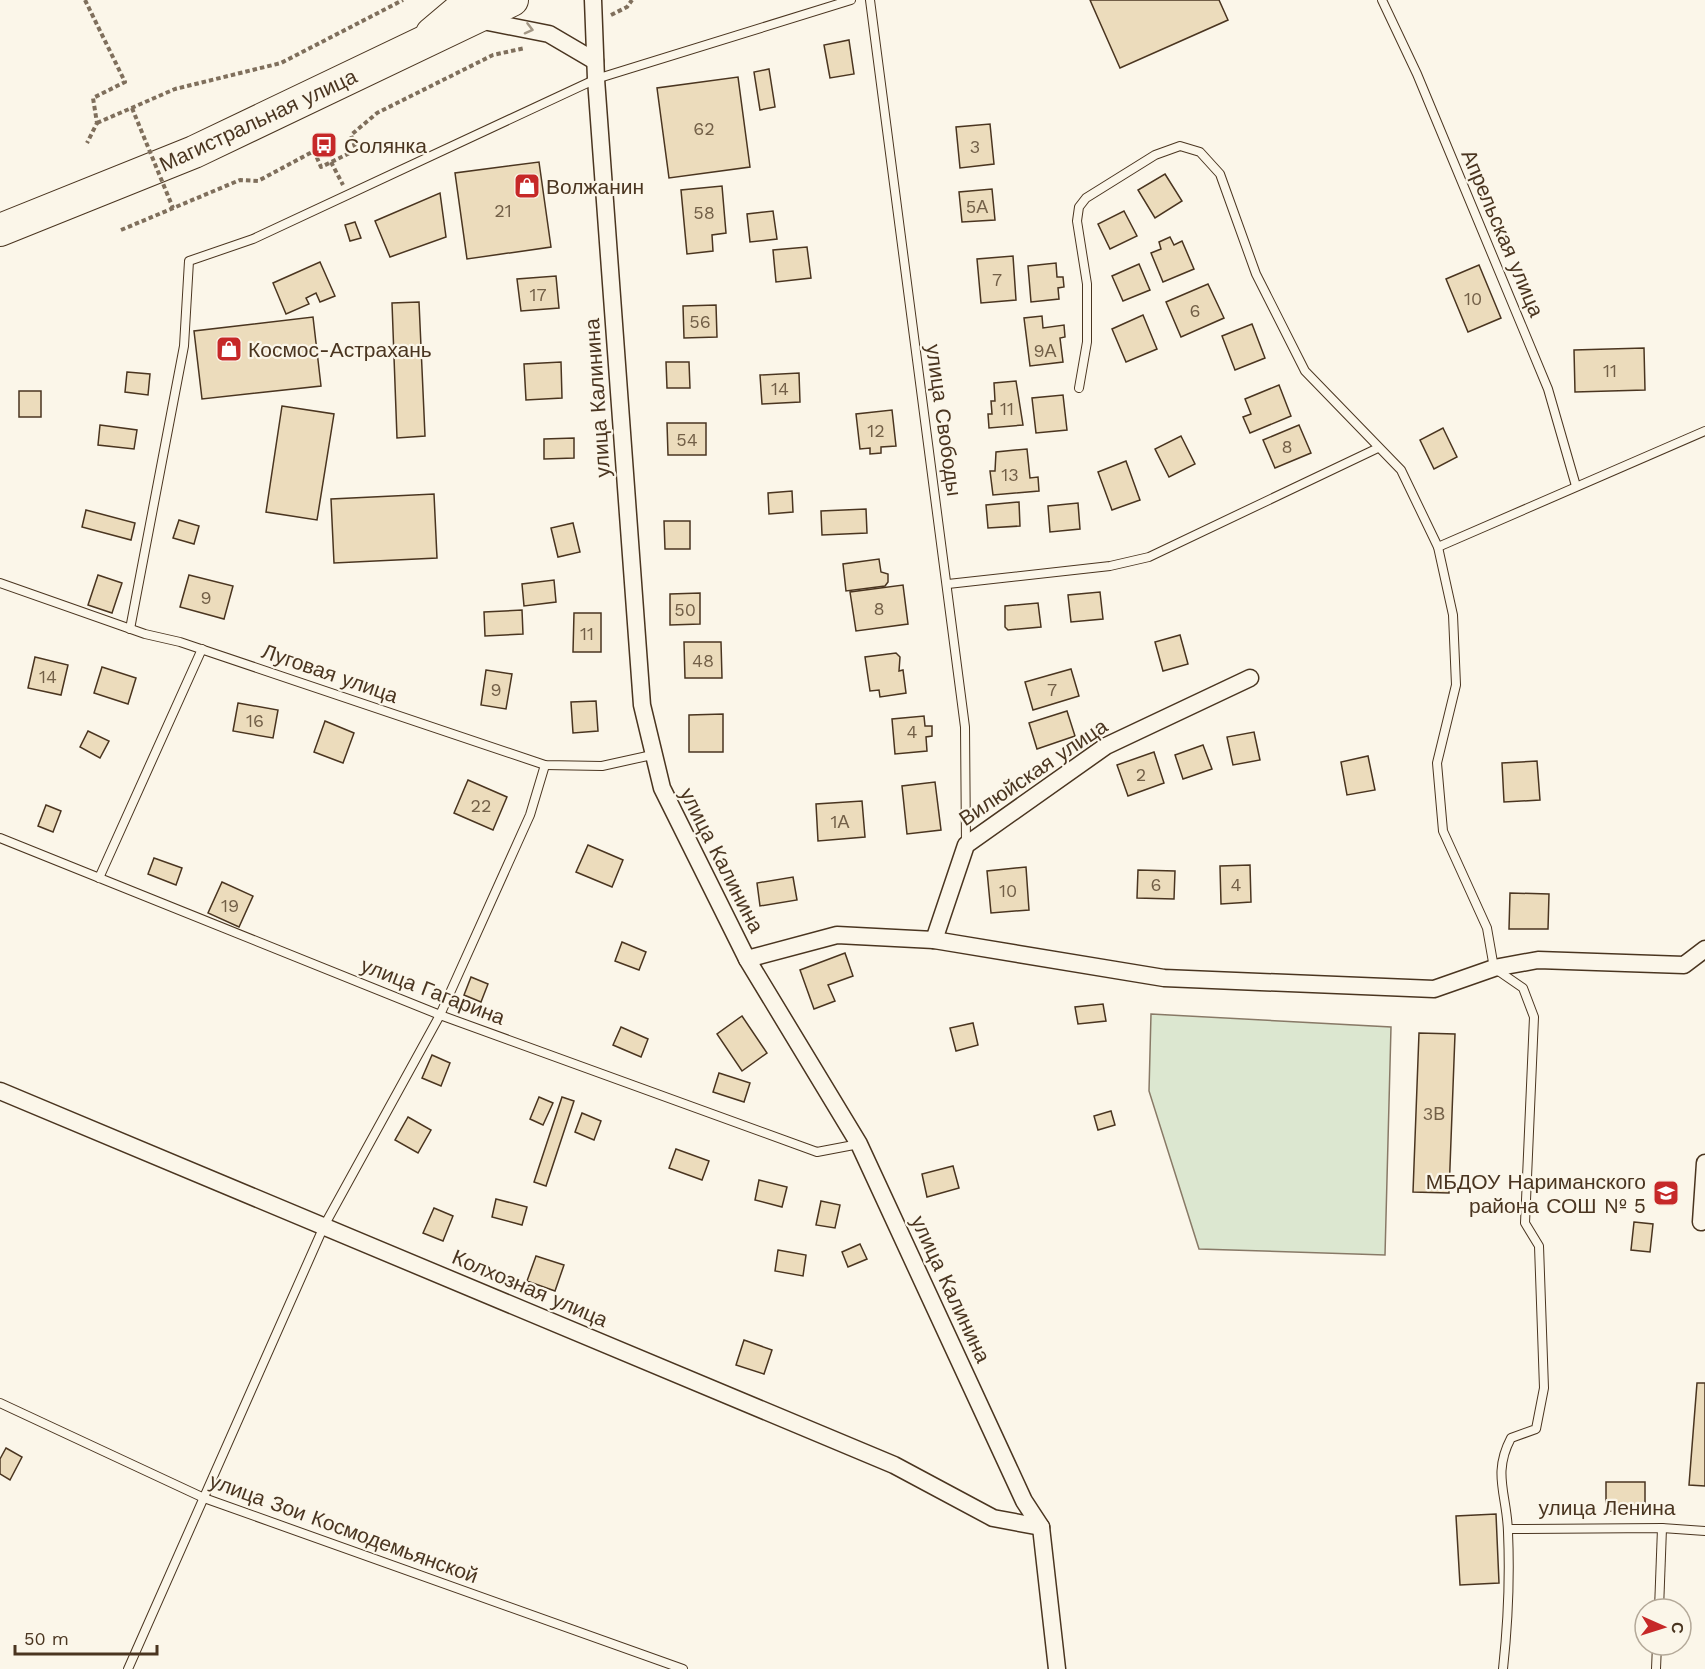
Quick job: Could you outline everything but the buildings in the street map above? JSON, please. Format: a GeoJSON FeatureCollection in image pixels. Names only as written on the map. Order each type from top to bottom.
{"type":"FeatureCollection","features":[{"type":"Feature","properties":{"kind":"highway","name":"Магистральная улица"},"geometry":{"type":"LineString","coordinates":[[0,230],[194,152],[416,44],[470,10],[512,0]]}},
{"type":"Feature","properties":{"kind":"street","name":"улица Калинина"},"geometry":{"type":"LineString","coordinates":[[593,0],[596,79],[642,705],[652,755],[662,788],[747,959],[859,1144],[1024,1501],[1041,1527],[1057,1669]]}},
{"type":"Feature","properties":{"kind":"street"},"geometry":{"type":"LineString","coordinates":[[470,10],[555,37],[595,61]]}},
{"type":"Feature","properties":{"kind":"street","name":"Вилюйская улица"},"geometry":{"type":"LineString","coordinates":[[934,940],[966,845],[1106,746],[1250,678]]}},
{"type":"Feature","properties":{"kind":"street"},"geometry":{"type":"LineString","coordinates":[[747,959],[837,935],[934,940],[1164,978],[1434,989],[1494,968],[1538,960],[1684,964],[1705,949]]}},
{"type":"Feature","properties":{"kind":"street","name":"Колхозная улица"},"geometry":{"type":"LineString","coordinates":[[0,1091],[894,1465],[993,1518],[1041,1527]]}},
{"type":"Feature","properties":{"kind":"street"},"geometry":{"type":"LineString","coordinates":[[1701,1222],[1705,1163]]}},
{"type":"Feature","properties":{"kind":"lane"},"geometry":{"type":"LineString","coordinates":[[130,629],[184,346],[189,261],[253,239],[596,79],[851,0]]}},
{"type":"Feature","properties":{"kind":"lane","name":"улица Свободы"},"geometry":{"type":"LineString","coordinates":[[870,0],[965,727],[966,845]]}},
{"type":"Feature","properties":{"kind":"lane","name":"Апрельская улица"},"geometry":{"type":"LineString","coordinates":[[1382,0],[1417,74],[1548,389],[1576,486]]}},
{"type":"Feature","properties":{"kind":"lane"},"geometry":{"type":"LineString","coordinates":[[1079,388],[1087,342],[1087,284],[1077,221],[1079,207],[1086,198],[1155,155],[1180,147],[1200,152],[1220,174],[1256,274],[1305,371],[1401,471],[1438,547],[1453,615],[1456,685],[1437,763],[1443,831],[1487,928],[1494,968],[1523,988],[1534,1017],[1525,1223],[1539,1246],[1544,1388],[1536,1429],[1511,1438],[1501,1457],[1508,1529],[1508,1623],[1503,1669]]}},
{"type":"Feature","properties":{"kind":"lane"},"geometry":{"type":"LineString","coordinates":[[1438,547],[1705,431]]}},
{"type":"Feature","properties":{"kind":"lane"},"geometry":{"type":"LineString","coordinates":[[948,584],[1110,566],[1149,557],[1378,448]]}},
{"type":"Feature","properties":{"kind":"lane","name":"Луговая улица"},"geometry":{"type":"LineString","coordinates":[[0,583],[130,629],[202,649],[545,765],[602,766],[652,755]]}},
{"type":"Feature","properties":{"kind":"lane"},"geometry":{"type":"LineString","coordinates":[[99,878],[202,649]]}},
{"type":"Feature","properties":{"kind":"lane"},"geometry":{"type":"LineString","coordinates":[[128,1669],[324,1226],[440,1015],[530,815],[545,765]]}},
{"type":"Feature","properties":{"kind":"lane","name":"улица Гагарина"},"geometry":{"type":"LineString","coordinates":[[0,838],[440,1015],[818,1152],[859,1144]]}},
{"type":"Feature","properties":{"kind":"lane","name":"улица Зои Космодемьянской"},"geometry":{"type":"LineString","coordinates":[[0,1403],[204,1498],[670,1667],[683,1669]]}},
{"type":"Feature","properties":{"kind":"lane"},"geometry":{"type":"LineString","coordinates":[[1659,1597],[1662,1528]]}},
{"type":"Feature","properties":{"kind":"lane","name":"улица Ленина"},"geometry":{"type":"LineString","coordinates":[[1508,1529],[1662,1528],[1705,1531]]}},
{"type":"Feature","properties":{"kind":"path"},"geometry":{"type":"LineString","coordinates":[[85,0],[125,82],[93,98],[98,123]]}},
{"type":"Feature","properties":{"kind":"path"},"geometry":{"type":"LineString","coordinates":[[87,143],[98,123],[175,88],[281,63],[403,0]]}},
{"type":"Feature","properties":{"kind":"path"},"geometry":{"type":"LineString","coordinates":[[594,22],[627,7],[632,0]]}},
{"type":"Feature","properties":{"kind":"path"},"geometry":{"type":"LineString","coordinates":[[122,230],[240,180],[258,180],[314,151],[321,167],[356,150],[351,135],[377,113],[493,55],[530,47],[555,37]]}},
{"type":"Feature","properties":{"kind":"path"},"geometry":{"type":"LineString","coordinates":[[132,108],[173,208]]}},
{"type":"Feature","properties":{"kind":"path"},"geometry":{"type":"LineString","coordinates":[[332,162],[348,195]]}},
{"type":"Feature","properties":{"kind":"green space"},"geometry":{"type":"Polygon","coordinates":[[[1151,1014],[1391,1027],[1385,1255],[1199,1249],[1149,1091],[1151,1014]]]}},
{"type":"Feature","properties":{"kind":"place","name":"Солянка"},"geometry":{"type":"Point","coordinates":[324,145]}},
{"type":"Feature","properties":{"kind":"place","name":"Волжанин"},"geometry":{"type":"Point","coordinates":[527,186]}},
{"type":"Feature","properties":{"kind":"place","name":"Космос-Астрахань"},"geometry":{"type":"Point","coordinates":[229,349]}},
{"type":"Feature","properties":{"kind":"place","name":"МБДОУ Нариманского района СОШ № 5"},"geometry":{"type":"Point","coordinates":[1666,1193]}}]}
